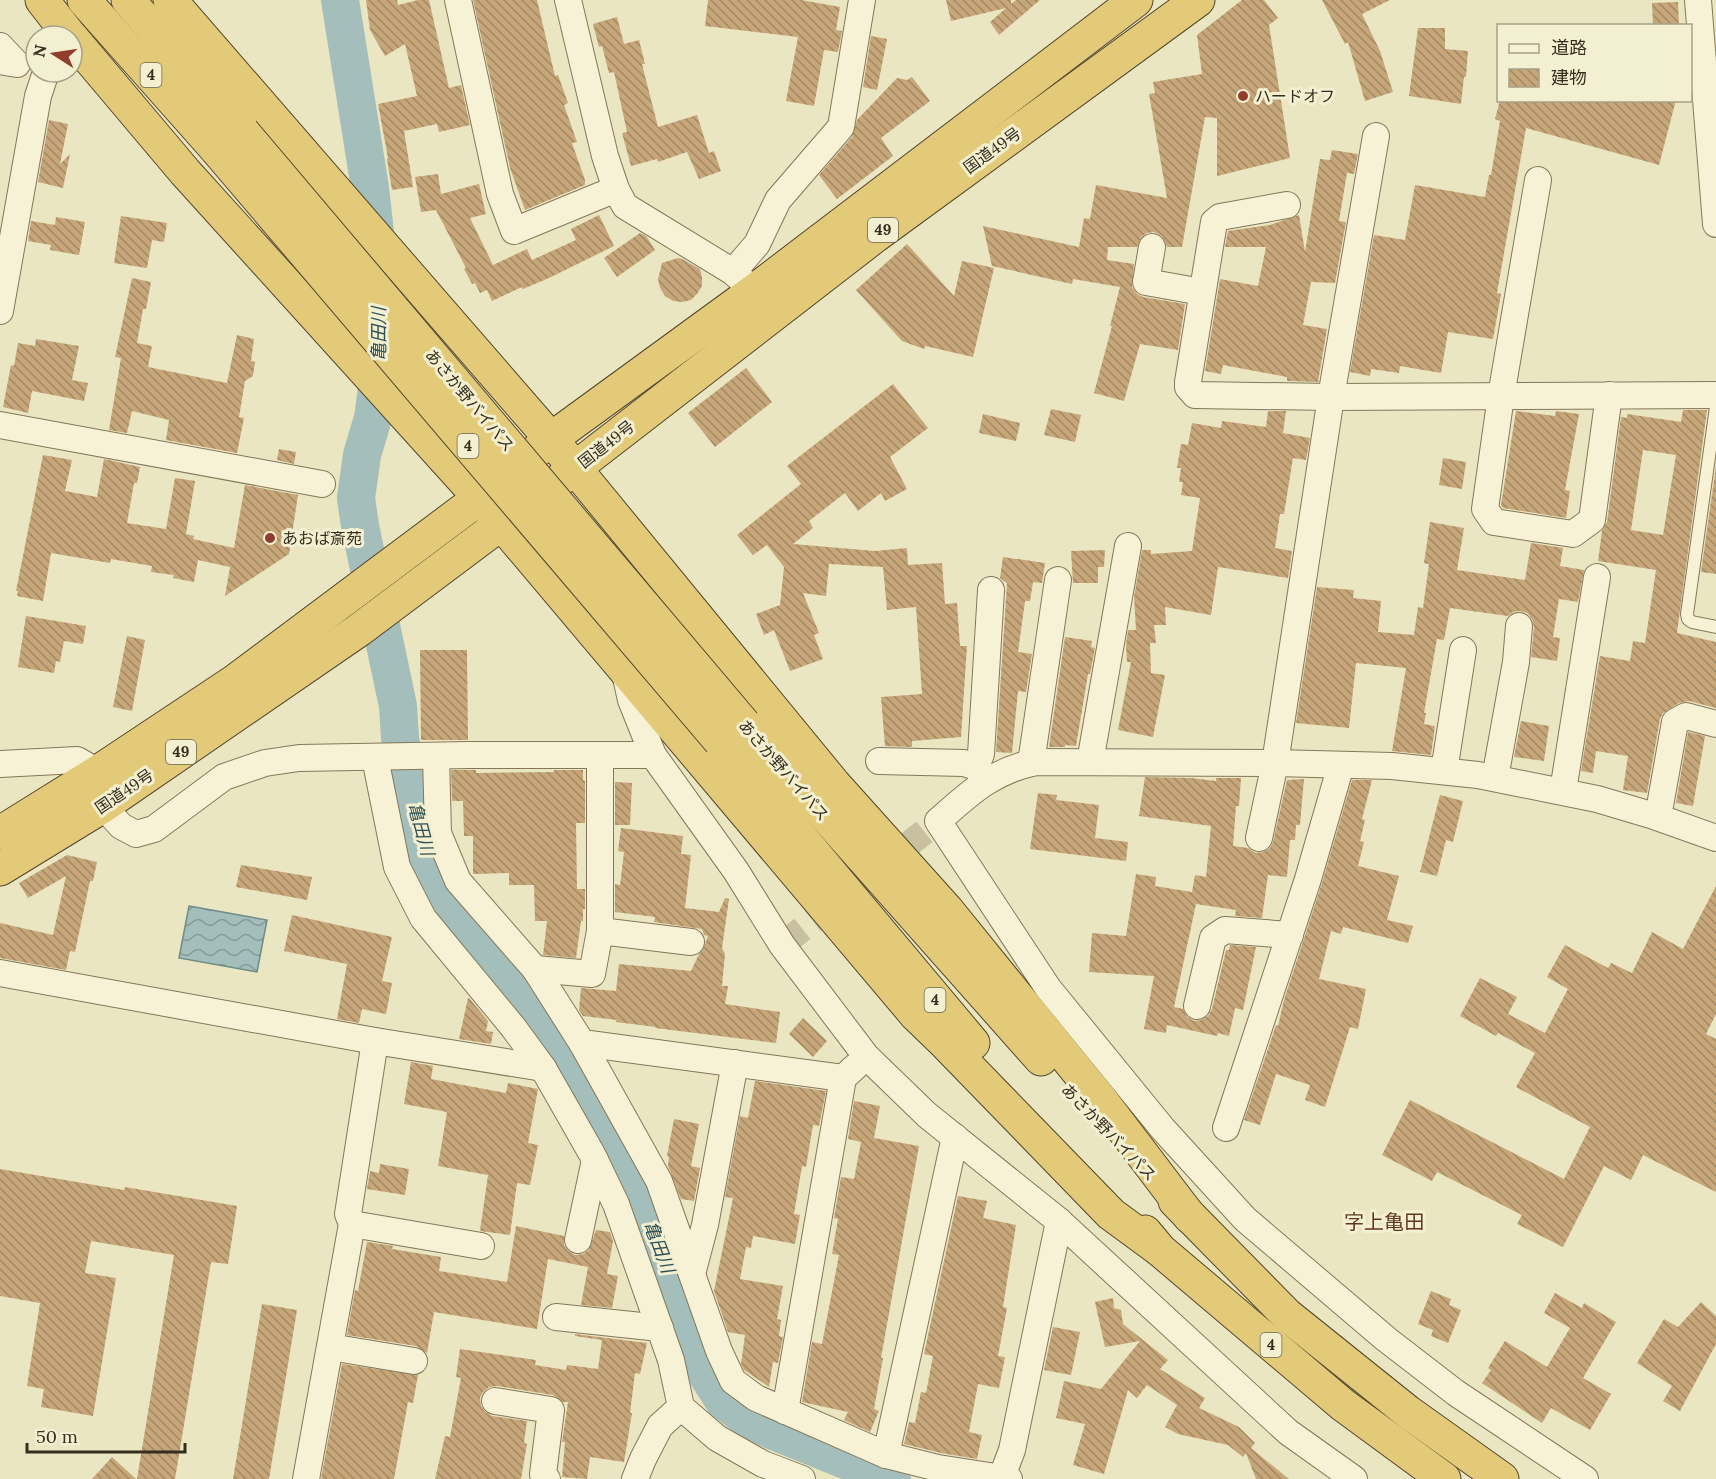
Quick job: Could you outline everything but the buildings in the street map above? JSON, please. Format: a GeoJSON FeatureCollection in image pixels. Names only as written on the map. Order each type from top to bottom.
{"type":"FeatureCollection","features":[{"type":"Feature","properties":{"kind":"highway"},"geometry":{"type":"LineString","coordinates":[[42,0],[61,24]]}},
{"type":"Feature","properties":{"kind":"highway","name":"あさか野バイパス"},"geometry":{"type":"LineString","coordinates":[[84,0],[230,141]]}},
{"type":"Feature","properties":{"kind":"highway","name":"あさか野バイパス"},"geometry":{"type":"LineString","coordinates":[[128,0],[230,141],[732,733],[961,1031],[1122,1203],[1160,1250],[1260,1336],[1385,1437],[1444,1479]]}},
{"type":"Feature","properties":{"kind":"highway"},"geometry":{"type":"LineString","coordinates":[[170,0],[551,438],[834,784],[947,910],[1101,1100],[1190,1216]]}},
{"type":"Feature","properties":{"kind":"highway","name":"国道49号"},"geometry":{"type":"LineString","coordinates":[[0,832],[98,772],[235,681],[480,498],[743,282],[1136,0]]}},
{"type":"Feature","properties":{"kind":"highway","name":"国道49号"},"geometry":{"type":"LineString","coordinates":[[0,869],[103,806],[359,630],[502,524],[875,236],[1198,0]]}},
{"type":"Feature","properties":{"kind":"highway"},"geometry":{"type":"LineString","coordinates":[[84,52],[185,172],[480,498],[916,1015],[1111,1214],[1160,1250]]}},
{"type":"Feature","properties":{"kind":"highway","name":"あさか野バイパス"},"geometry":{"type":"LineString","coordinates":[[732,733],[1091,1116],[1287,1315],[1407,1412],[1502,1479]]}},
{"type":"Feature","properties":{"kind":"street"},"geometry":{"type":"LineString","coordinates":[[458,0],[500,194],[514,231],[616,189]]}},
{"type":"Feature","properties":{"kind":"street"},"geometry":{"type":"LineString","coordinates":[[568,0],[604,156],[625,206],[743,282],[757,244],[778,200],[841,127],[862,0]]}},
{"type":"Feature","properties":{"kind":"street"},"geometry":{"type":"LineString","coordinates":[[1698,0],[1713,162],[1716,224]]}},
{"type":"Feature","properties":{"kind":"street"},"geometry":{"type":"LineString","coordinates":[[6,57],[24,70]]}},
{"type":"Feature","properties":{"kind":"street"},"geometry":{"type":"LineString","coordinates":[[0,311],[42,84]]}},
{"type":"Feature","properties":{"kind":"street"},"geometry":{"type":"LineString","coordinates":[[1259,838],[1275,763],[1331,397],[1376,136]]}},
{"type":"Feature","properties":{"kind":"street"},"geometry":{"type":"LineString","coordinates":[[1538,180],[1501,396],[1485,509],[1494,522],[1573,534],[1592,520],[1609,395]]}},
{"type":"Feature","properties":{"kind":"street"},"geometry":{"type":"LineString","coordinates":[[1287,205],[1216,219],[1188,382],[1188,387],[1198,395],[1331,397],[1716,395]]}},
{"type":"Feature","properties":{"kind":"street"},"geometry":{"type":"LineString","coordinates":[[1152,247],[1146,282],[1202,292]]}},
{"type":"Feature","properties":{"kind":"street"},"geometry":{"type":"LineString","coordinates":[[0,425],[322,484]]}},
{"type":"Feature","properties":{"kind":"street"},"geometry":{"type":"LineString","coordinates":[[1090,762],[1128,546]]}},
{"type":"Feature","properties":{"kind":"street"},"geometry":{"type":"LineString","coordinates":[[1563,791],[1597,577]]}},
{"type":"Feature","properties":{"kind":"street"},"geometry":{"type":"LineString","coordinates":[[1031,763],[1058,580]]}},
{"type":"Feature","properties":{"kind":"street"},"geometry":{"type":"LineString","coordinates":[[991,590],[980,774],[968,794],[938,821],[1048,988],[1163,1129],[1245,1219],[1386,1339],[1456,1393],[1585,1479]]}},
{"type":"Feature","properties":{"kind":"street"},"geometry":{"type":"LineString","coordinates":[[1495,778],[1516,662],[1519,626]]}},
{"type":"Feature","properties":{"kind":"street"},"geometry":{"type":"LineString","coordinates":[[1444,771],[1462,650]]}},
{"type":"Feature","properties":{"kind":"street"},"geometry":{"type":"LineString","coordinates":[[624,669],[631,700],[653,755],[736,871],[782,945],[866,1056],[927,1115],[1059,1221],[1288,1432],[1354,1479]]}},
{"type":"Feature","properties":{"kind":"street"},"geometry":{"type":"LineString","coordinates":[[1658,817],[1674,722],[1686,716],[1716,724]]}},
{"type":"Feature","properties":{"kind":"street"},"geometry":{"type":"LineString","coordinates":[[535,969],[592,974],[600,931],[600,755]]}},
{"type":"Feature","properties":{"kind":"street"},"geometry":{"type":"LineString","coordinates":[[103,806],[122,826],[136,834],[154,829],[224,777],[265,763],[299,758],[653,755]]}},
{"type":"Feature","properties":{"kind":"street"},"geometry":{"type":"LineString","coordinates":[[429,756],[438,832],[458,881],[535,969],[582,1042],[659,1181],[719,1352],[733,1381],[756,1398],[886,1455],[938,1468],[1004,1478],[1012,1450],[1059,1221]]}},
{"type":"Feature","properties":{"kind":"street"},"geometry":{"type":"LineString","coordinates":[[375,758],[397,867],[423,918],[513,1027],[543,1068],[595,1160],[616,1204],[671,1360],[681,1407],[717,1438],[763,1464],[802,1479]]}},
{"type":"Feature","properties":{"kind":"street"},"geometry":{"type":"LineString","coordinates":[[0,764],[77,760],[98,772]]}},
{"type":"Feature","properties":{"kind":"street"},"geometry":{"type":"LineString","coordinates":[[879,761],[955,762],[980,774],[1001,772],[1031,763],[1275,763],[1392,766],[1495,778],[1563,791],[1617,804],[1716,838]]}},
{"type":"Feature","properties":{"kind":"street"},"geometry":{"type":"LineString","coordinates":[[1226,1128],[1308,879],[1341,765]]}},
{"type":"Feature","properties":{"kind":"street"},"geometry":{"type":"LineString","coordinates":[[1197,1006],[1213,938],[1225,930],[1290,935]]}},
{"type":"Feature","properties":{"kind":"street"},"geometry":{"type":"LineString","coordinates":[[600,931],[691,942]]}},
{"type":"Feature","properties":{"kind":"street"},"geometry":{"type":"LineString","coordinates":[[0,973],[375,1041],[543,1068]]}},
{"type":"Feature","properties":{"kind":"street"},"geometry":{"type":"LineString","coordinates":[[306,1479],[352,1224],[348,1214],[375,1041]]}},
{"type":"Feature","properties":{"kind":"street"},"geometry":{"type":"LineString","coordinates":[[582,1042],[843,1078]]}},
{"type":"Feature","properties":{"kind":"street"},"geometry":{"type":"LineString","coordinates":[[785,1411],[843,1078],[866,1056]]}},
{"type":"Feature","properties":{"kind":"street"},"geometry":{"type":"LineString","coordinates":[[692,1274],[705,1225],[735,1063]]}},
{"type":"Feature","properties":{"kind":"street"},"geometry":{"type":"LineString","coordinates":[[886,1455],[955,1137]]}},
{"type":"Feature","properties":{"kind":"street"},"geometry":{"type":"LineString","coordinates":[[578,1240],[595,1160]]}},
{"type":"Feature","properties":{"kind":"street"},"geometry":{"type":"LineString","coordinates":[[352,1224],[481,1246]]}},
{"type":"Feature","properties":{"kind":"street"},"geometry":{"type":"LineString","coordinates":[[556,1317],[660,1328]]}},
{"type":"Feature","properties":{"kind":"street"},"geometry":{"type":"LineString","coordinates":[[330,1347],[414,1361]]}},
{"type":"Feature","properties":{"kind":"street"},"geometry":{"type":"LineString","coordinates":[[495,1401],[551,1410],[543,1474],[547,1479]]}},
{"type":"Feature","properties":{"kind":"street"},"geometry":{"type":"LineString","coordinates":[[635,1479],[660,1426],[681,1407]]}},
{"type":"Feature","properties":{"kind":"lane"},"geometry":{"type":"LineString","coordinates":[[1716,407],[1687,614],[1688,619],[1692,622],[1716,627]]}},
{"type":"Feature","properties":{"kind":"water"},"geometry":{"type":"Polygon","coordinates":[[[189,906],[267,920],[257,972],[179,958],[189,906]]]}},
{"type":"Feature","properties":{"kind":"waterway","name":"亀田川"},"geometry":{"type":"LineString","coordinates":[[340,0],[370,188],[379,268],[379,373],[373,418],[362,455],[356,498],[398,706],[400,738],[416,821],[440,894],[537,1007],[605,1124],[631,1173],[656,1234],[701,1365],[724,1401],[754,1423],[892,1479]]}},
{"type":"Feature","properties":{"kind":"tunnel"},"geometry":{"type":"LineString","coordinates":[[782,945],[938,821]]}},
{"type":"Feature","properties":{"kind":"place","name":"ハードオフ"},"geometry":{"type":"Point","coordinates":[1243,96]}},
{"type":"Feature","properties":{"kind":"place","name":"あおば斎苑"},"geometry":{"type":"Point","coordinates":[270,538]}},
{"type":"Feature","properties":{"kind":"district","name":"字上亀田"},"geometry":{"type":"Point","coordinates":[1384,1222]}}]}
